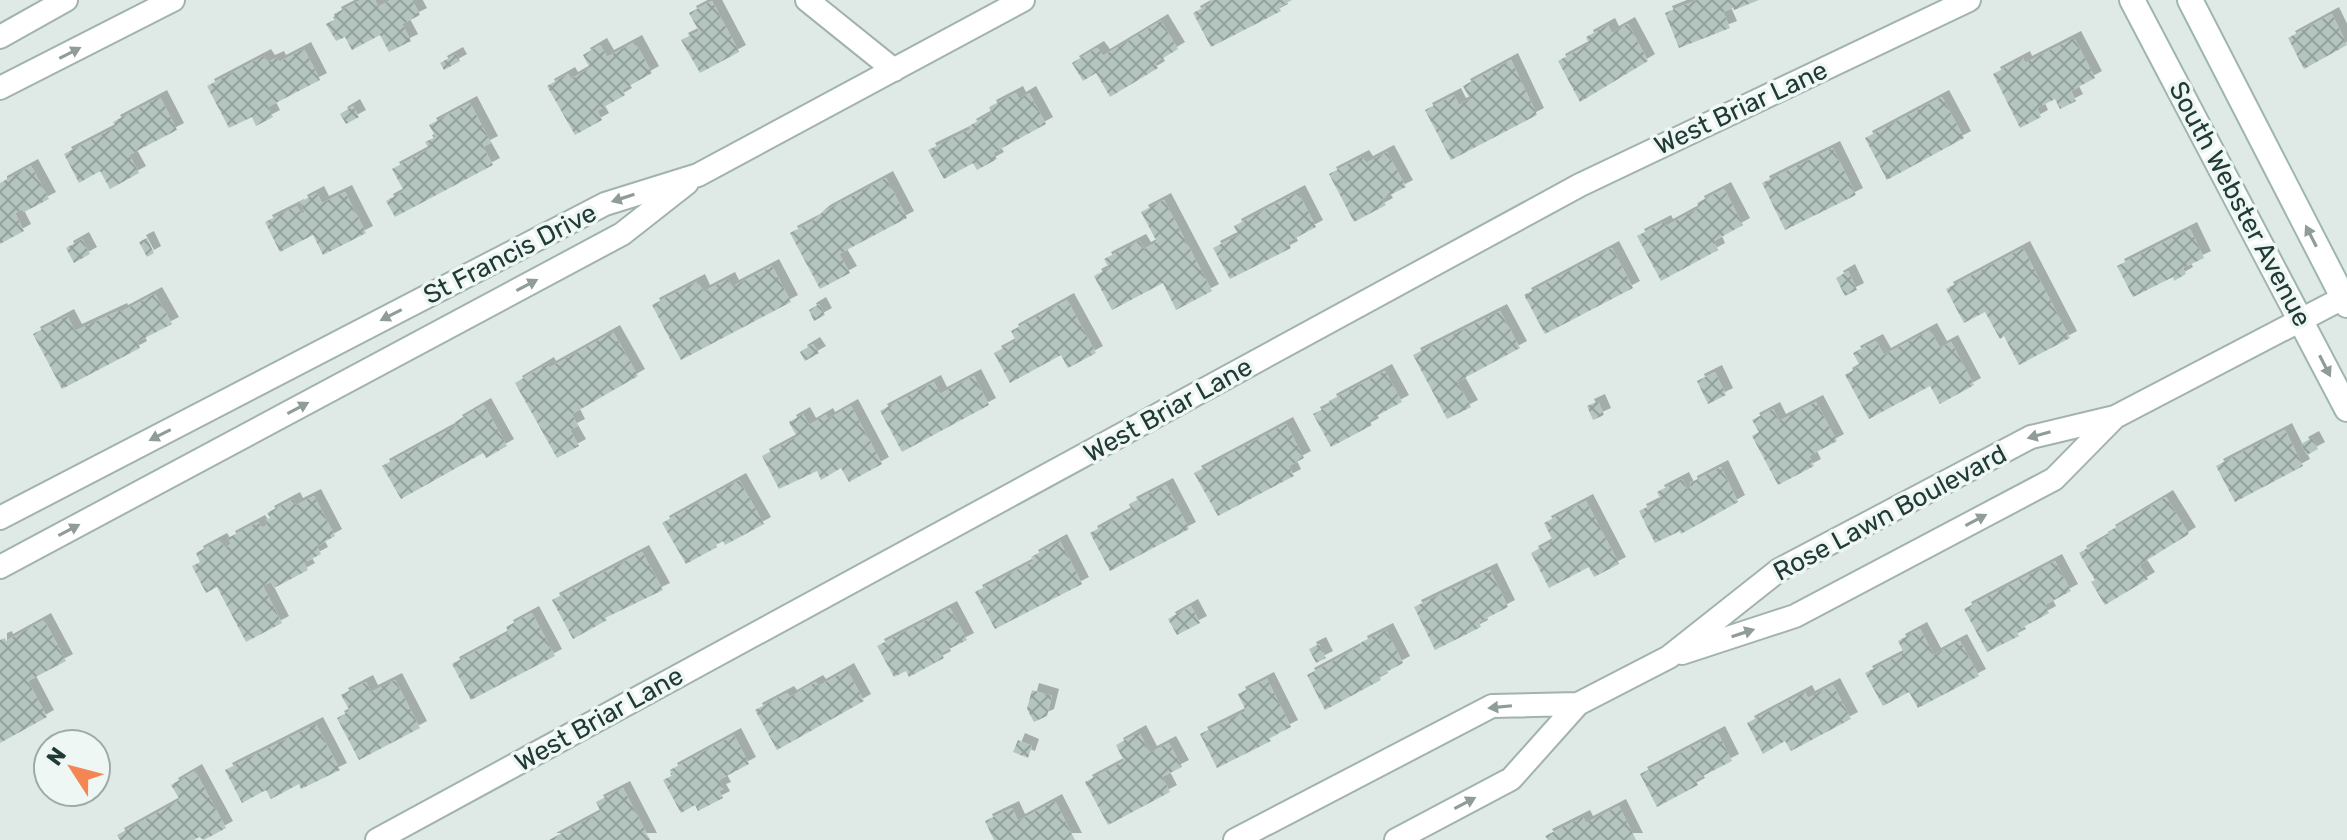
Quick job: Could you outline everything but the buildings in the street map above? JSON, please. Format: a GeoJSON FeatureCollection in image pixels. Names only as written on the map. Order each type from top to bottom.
{"type":"FeatureCollection","features":[{"type":"Feature","properties":{"kind":"main road","name":"South Webster Avenue"},"geometry":{"type":"LineString","coordinates":[[2132,0],[2347,409]]}},
{"type":"Feature","properties":{"kind":"main road","name":"South Webster Avenue"},"geometry":{"type":"LineString","coordinates":[[2190,0],[2345,301]]}},
{"type":"Feature","properties":{"kind":"street"},"geometry":{"type":"LineString","coordinates":[[0,37],[66,0]]}},
{"type":"Feature","properties":{"kind":"street"},"geometry":{"type":"LineString","coordinates":[[0,88],[173,0]]}},
{"type":"Feature","properties":{"kind":"street"},"geometry":{"type":"LineString","coordinates":[[807,0],[894,70]]}},
{"type":"Feature","properties":{"kind":"street","name":"St Francis Drive"},"geometry":{"type":"LineString","coordinates":[[0,518],[605,204],[698,175],[1023,0]]}},
{"type":"Feature","properties":{"kind":"street","name":"West Briar Lane"},"geometry":{"type":"LineString","coordinates":[[377,840],[1580,185],[1969,0]]}},
{"type":"Feature","properties":{"kind":"street"},"geometry":{"type":"LineString","coordinates":[[0,567],[622,234],[698,175]]}},
{"type":"Feature","properties":{"kind":"street","name":"Rose Lawn Boulevard"},"geometry":{"type":"LineString","coordinates":[[1235,840],[1492,706],[1578,704],[1669,657],[1779,570],[2031,437],[2115,417],[2301,320],[2345,301]]}},
{"type":"Feature","properties":{"kind":"street"},"geometry":{"type":"LineString","coordinates":[[1669,657],[1795,616],[2054,479],[2115,417]]}},
{"type":"Feature","properties":{"kind":"street"},"geometry":{"type":"LineString","coordinates":[[1396,840],[1511,779],[1578,704]]}}]}
